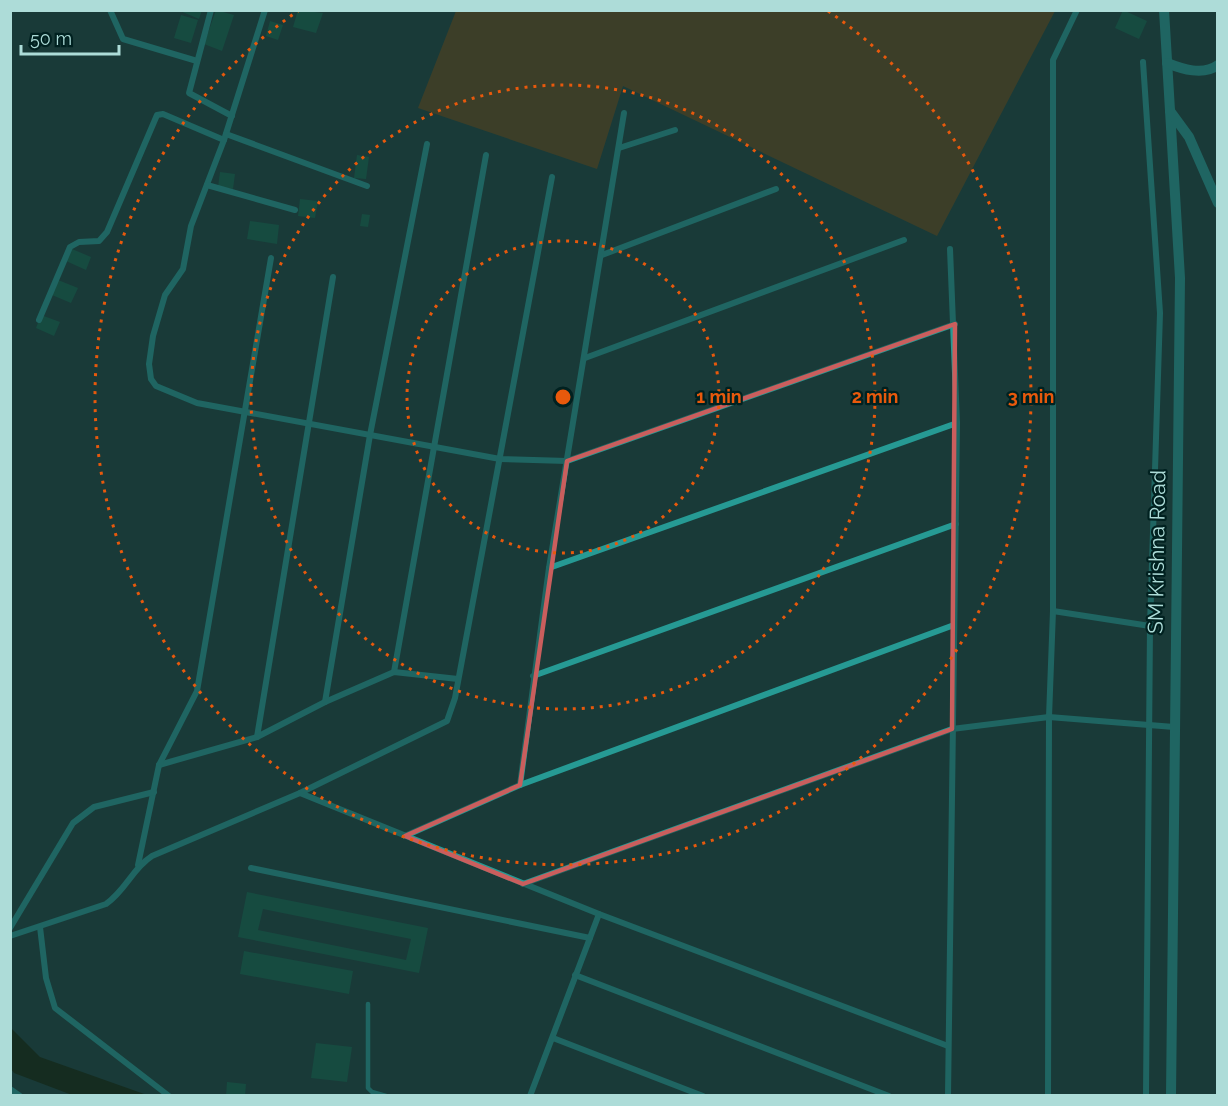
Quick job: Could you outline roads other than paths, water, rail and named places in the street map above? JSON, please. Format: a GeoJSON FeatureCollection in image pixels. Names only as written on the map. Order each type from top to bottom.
{"type":"FeatureCollection","features":[{"type":"Feature","properties":{"kind":"street"},"geometry":{"type":"LineString","coordinates":[[110,10],[123,39],[197,61]]}},
{"type":"Feature","properties":{"kind":"street"},"geometry":{"type":"LineString","coordinates":[[212,10],[189,93],[232,116]]}},
{"type":"Feature","properties":{"kind":"street"},"geometry":{"type":"LineString","coordinates":[[264,10],[225,137],[191,226],[183,269],[165,295],[158,316],[149,364],[151,380],[156,386],[172,395],[197,403],[500,459],[567,461],[955,324]]}},
{"type":"Feature","properties":{"kind":"street"},"geometry":{"type":"LineString","coordinates":[[1048,1095],[1049,717],[1053,611],[1053,60],[1077,10]]}},
{"type":"Feature","properties":{"kind":"street","name":"SM Krishna Road"},"geometry":{"type":"LineString","coordinates":[[1164,10],[1180,278],[1171,1095]]}},
{"type":"Feature","properties":{"kind":"street"},"geometry":{"type":"LineString","coordinates":[[1143,62],[1160,313],[1150,626],[1146,1095]]}},
{"type":"Feature","properties":{"kind":"street"},"geometry":{"type":"LineString","coordinates":[[1167,63],[1187,71],[1212,69],[1218,65]]}},
{"type":"Feature","properties":{"kind":"street"},"geometry":{"type":"LineString","coordinates":[[1170,110],[1189,137],[1218,203]]}},
{"type":"Feature","properties":{"kind":"street"},"geometry":{"type":"LineString","coordinates":[[520,785],[549,568],[624,113]]}},
{"type":"Feature","properties":{"kind":"street"},"geometry":{"type":"LineString","coordinates":[[39,320],[70,247],[79,242],[99,241],[107,232],[157,115],[163,114],[367,186]]}},
{"type":"Feature","properties":{"kind":"street"},"geometry":{"type":"LineString","coordinates":[[619,148],[675,130]]}},
{"type":"Feature","properties":{"kind":"street"},"geometry":{"type":"LineString","coordinates":[[325,702],[370,435],[427,144]]}},
{"type":"Feature","properties":{"kind":"street"},"geometry":{"type":"LineString","coordinates":[[394,672],[436,447],[486,155]]}},
{"type":"Feature","properties":{"kind":"street"},"geometry":{"type":"LineString","coordinates":[[138,865],[152,856],[300,793],[447,720],[458,679],[552,177]]}},
{"type":"Feature","properties":{"kind":"street"},"geometry":{"type":"LineString","coordinates":[[207,185],[295,210]]}},
{"type":"Feature","properties":{"kind":"street"},"geometry":{"type":"LineString","coordinates":[[602,255],[776,189]]}},
{"type":"Feature","properties":{"kind":"street"},"geometry":{"type":"LineString","coordinates":[[585,358],[904,240]]}},
{"type":"Feature","properties":{"kind":"street"},"geometry":{"type":"LineString","coordinates":[[948,1095],[957,423],[955,324],[950,249]]}},
{"type":"Feature","properties":{"kind":"street"},"geometry":{"type":"LineString","coordinates":[[10,936],[106,903],[119,895],[138,865],[159,765],[197,691],[243,411],[271,258]]}},
{"type":"Feature","properties":{"kind":"street"},"geometry":{"type":"LineString","coordinates":[[257,737],[333,277]]}},
{"type":"Feature","properties":{"kind":"street"},"geometry":{"type":"LineString","coordinates":[[549,568],[957,423]]}},
{"type":"Feature","properties":{"kind":"street"},"geometry":{"type":"LineString","coordinates":[[533,676],[956,524]]}},
{"type":"Feature","properties":{"kind":"street"},"geometry":{"type":"LineString","coordinates":[[1053,611],[1150,626]]}},
{"type":"Feature","properties":{"kind":"street"},"geometry":{"type":"LineString","coordinates":[[405,836],[520,785],[954,625]]}},
{"type":"Feature","properties":{"kind":"street"},"geometry":{"type":"LineString","coordinates":[[159,765],[257,737],[325,702],[394,672],[458,679]]}},
{"type":"Feature","properties":{"kind":"street"},"geometry":{"type":"LineString","coordinates":[[523,884],[952,729],[1049,717],[1174,727]]}},
{"type":"Feature","properties":{"kind":"street"},"geometry":{"type":"LineString","coordinates":[[10,928],[74,823],[94,807],[154,792]]}},
{"type":"Feature","properties":{"kind":"street"},"geometry":{"type":"LineString","coordinates":[[300,793],[598,914],[948,1046]]}},
{"type":"Feature","properties":{"kind":"street"},"geometry":{"type":"LineString","coordinates":[[251,868],[590,938]]}},
{"type":"Feature","properties":{"kind":"street"},"geometry":{"type":"LineString","coordinates":[[530,1095],[598,914]]}},
{"type":"Feature","properties":{"kind":"street"},"geometry":{"type":"LineString","coordinates":[[40,927],[46,978],[55,1008],[170,1095]]}},
{"type":"Feature","properties":{"kind":"street"},"geometry":{"type":"LineString","coordinates":[[575,975],[889,1095]]}},
{"type":"Feature","properties":{"kind":"street"},"geometry":{"type":"LineString","coordinates":[[553,1038],[703,1095]]}},
{"type":"Feature","properties":{"kind":"street"},"geometry":{"type":"LineString","coordinates":[[10,1089],[20,1095]]}},
{"type":"Feature","properties":{"kind":"lane"},"geometry":{"type":"LineString","coordinates":[[368,1004],[368,1088],[372,1092],[386,1095]]}}]}
